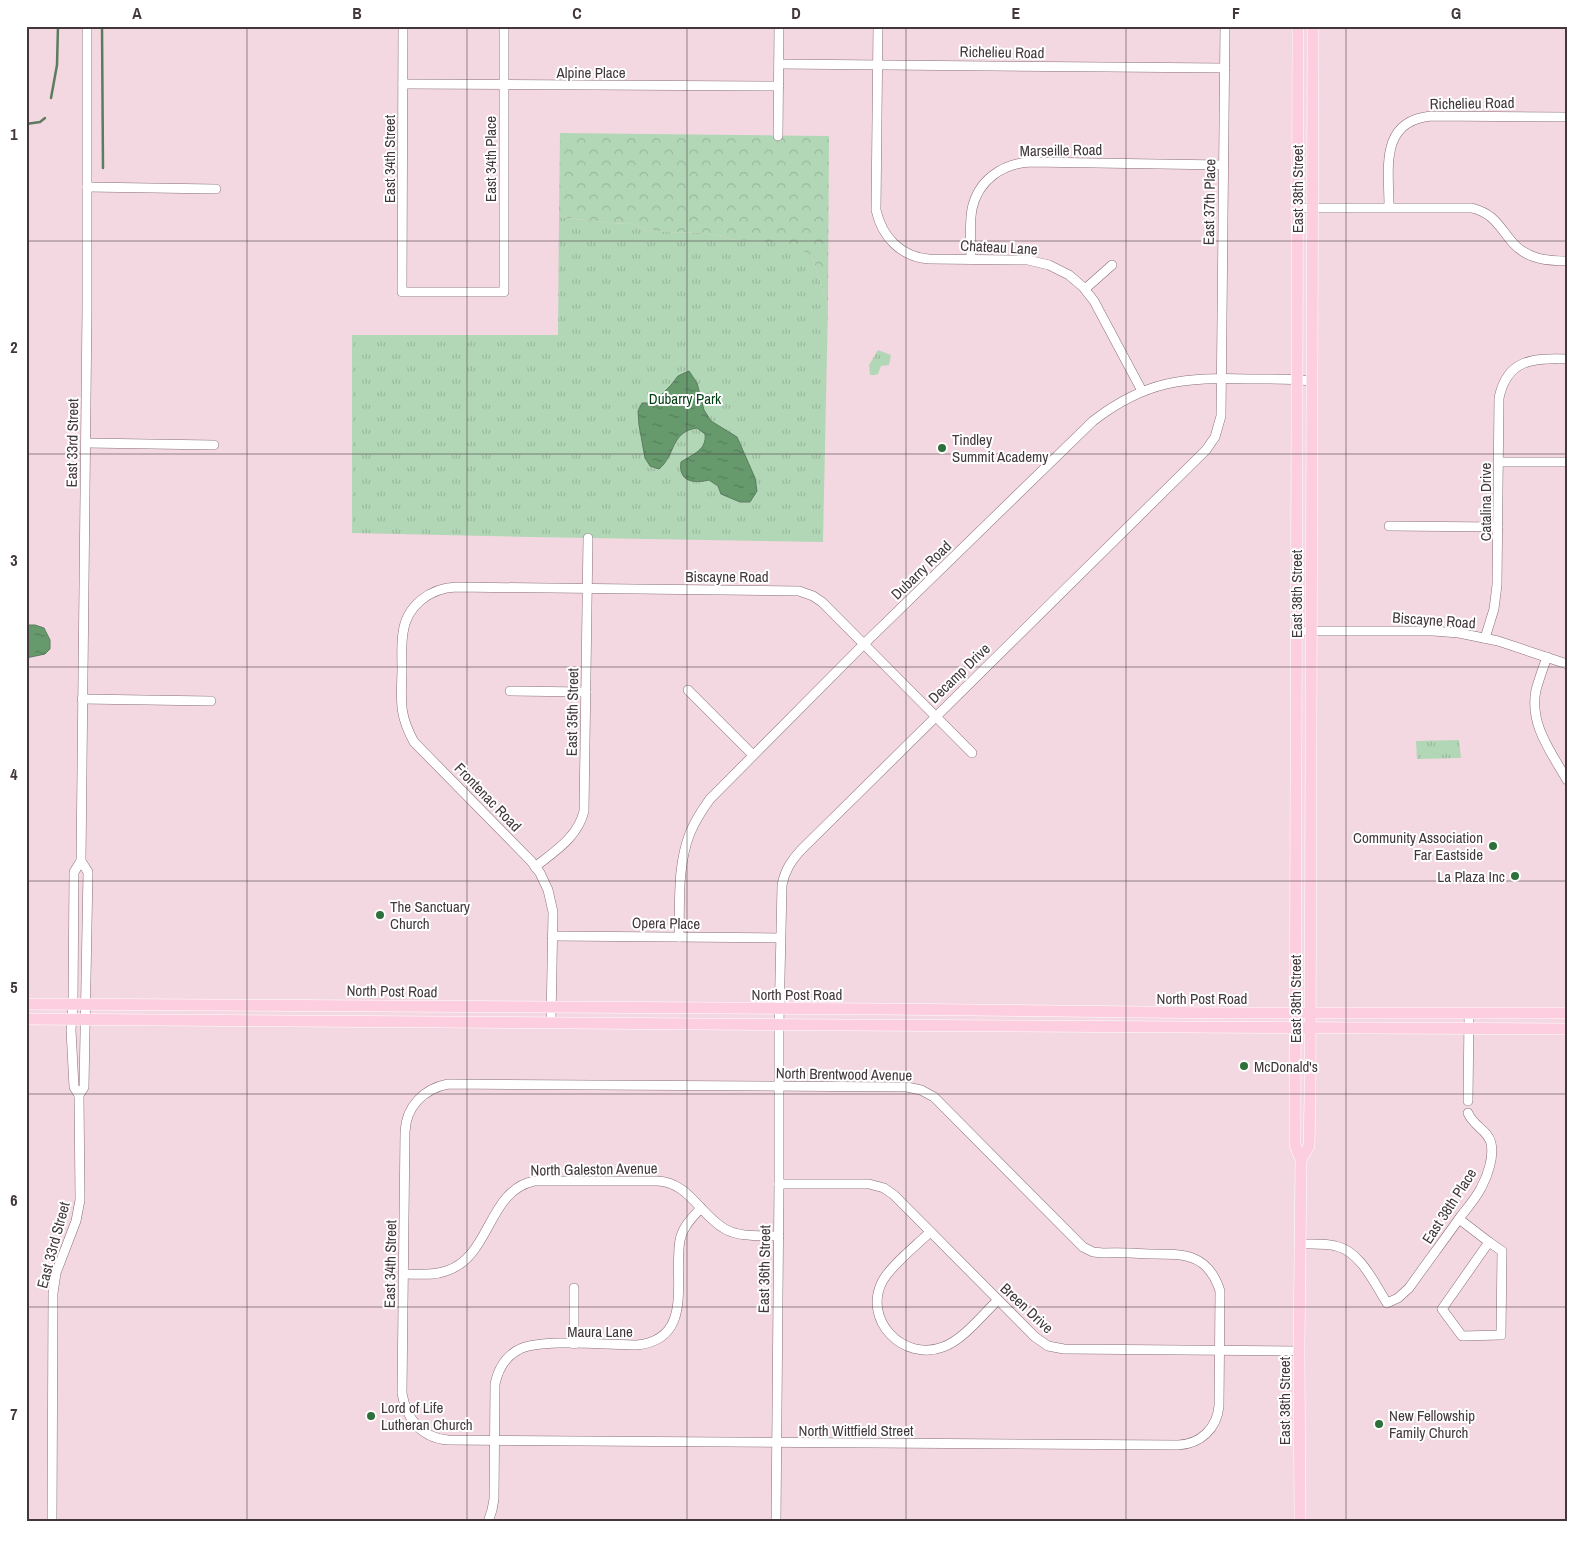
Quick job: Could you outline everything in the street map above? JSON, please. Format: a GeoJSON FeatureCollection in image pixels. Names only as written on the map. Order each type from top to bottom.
{"type":"FeatureCollection","features":[{"type":"Feature","properties":{"kind":"main road","name":"East 38th Street"},"geometry":{"type":"LineString","coordinates":[[1298,26],[1295,1145],[1301,1160],[1300,1522]]}},
{"type":"Feature","properties":{"kind":"main road","name":"East 38th Street"},"geometry":{"type":"LineString","coordinates":[[1301,1160],[1309,1146],[1313,26]]}},
{"type":"Feature","properties":{"kind":"main road","name":"North Post Road"},"geometry":{"type":"LineString","coordinates":[[26,1004],[551,1007],[779,1016],[1295,1028],[1567,1029]]}},
{"type":"Feature","properties":{"kind":"main road","name":"North Post Road"},"geometry":{"type":"LineString","coordinates":[[26,1019],[551,1022],[779,1016],[1567,1014]]}},
{"type":"Feature","properties":{"kind":"street","name":"East 33rd Street"},"geometry":{"type":"LineString","coordinates":[[52,1522],[53,1293],[56,1273],[76,1221],[80,1200],[79,1095],[74,1087],[72,1019],[74,872],[81,861],[86,443],[87,26]]}},
{"type":"Feature","properties":{"kind":"street","name":"East 34th Street"},"geometry":{"type":"LineString","coordinates":[[403,26],[402,292],[504,292]]}},
{"type":"Feature","properties":{"kind":"street","name":"East 34th Place"},"geometry":{"type":"LineString","coordinates":[[504,26],[504,292]]}},
{"type":"Feature","properties":{"kind":"street"},"geometry":{"type":"LineString","coordinates":[[778,136],[779,26]]}},
{"type":"Feature","properties":{"kind":"street"},"geometry":{"type":"LineString","coordinates":[[878,26],[878,64]]}},
{"type":"Feature","properties":{"kind":"street","name":"East 37th Place"},"geometry":{"type":"LineString","coordinates":[[1221,378],[1225,26]]}},
{"type":"Feature","properties":{"kind":"street","name":"Richelieu Road"},"geometry":{"type":"LineString","coordinates":[[779,64],[1225,68]]}},
{"type":"Feature","properties":{"kind":"street","name":"Chateau Lane"},"geometry":{"type":"LineString","coordinates":[[878,64],[876,210],[878,220],[885,234],[901,250],[915,256],[929,259],[1021,259],[1042,262],[1069,275],[1085,289],[1094,301],[1142,392]]}},
{"type":"Feature","properties":{"kind":"street","name":"Alpine Place"},"geometry":{"type":"LineString","coordinates":[[403,84],[779,86]]}},
{"type":"Feature","properties":{"kind":"street","name":"Richelieu Road"},"geometry":{"type":"LineString","coordinates":[[1389,207],[1390,149],[1396,136],[1411,122],[1431,116],[1567,117]]}},
{"type":"Feature","properties":{"kind":"street","name":"Marseille Road"},"geometry":{"type":"LineString","coordinates":[[971,259],[972,215],[976,197],[988,179],[1009,165],[1030,162],[1223,165]]}},
{"type":"Feature","properties":{"kind":"street"},"geometry":{"type":"LineString","coordinates":[[87,188],[216,189]]}},
{"type":"Feature","properties":{"kind":"street"},"geometry":{"type":"LineString","coordinates":[[1297,208],[1464,207],[1476,209],[1492,218],[1514,244],[1526,253],[1547,261],[1567,261]]}},
{"type":"Feature","properties":{"kind":"street"},"geometry":{"type":"LineString","coordinates":[[1085,289],[1112,265]]}},
{"type":"Feature","properties":{"kind":"street","name":"Catalina Drive"},"geometry":{"type":"LineString","coordinates":[[1484,638],[1496,595],[1499,398],[1504,381],[1520,364],[1535,359],[1567,358]]}},
{"type":"Feature","properties":{"kind":"street","name":"Dubarry Road"},"geometry":{"type":"LineString","coordinates":[[679,937],[680,876],[684,851],[691,831],[710,800],[864,644],[1094,421],[1119,403],[1142,392],[1177,381],[1198,378],[1221,378],[1311,382]]}},
{"type":"Feature","properties":{"kind":"street","name":"Decamp Drive"},"geometry":{"type":"LineString","coordinates":[[779,1016],[782,885],[784,874],[794,857],[1206,450],[1215,437],[1220,420],[1221,378]]}},
{"type":"Feature","properties":{"kind":"street"},"geometry":{"type":"LineString","coordinates":[[86,443],[214,445]]}},
{"type":"Feature","properties":{"kind":"street"},"geometry":{"type":"LineString","coordinates":[[1498,462],[1567,462]]}},
{"type":"Feature","properties":{"kind":"street"},"geometry":{"type":"LineString","coordinates":[[1389,526],[1498,527]]}},
{"type":"Feature","properties":{"kind":"street","name":"East 35th Street"},"geometry":{"type":"LineString","coordinates":[[535,867],[569,840],[579,825],[583,814],[588,538]]}},
{"type":"Feature","properties":{"kind":"street","name":"Biscayne Road"},"geometry":{"type":"LineString","coordinates":[[420,600],[437,590],[452,587],[799,591],[813,596],[822,602],[972,753]]}},
{"type":"Feature","properties":{"kind":"street","name":"Frontenac Road"},"geometry":{"type":"LineString","coordinates":[[420,600],[408,615],[403,633],[401,708],[405,726],[414,742],[535,867],[545,883],[554,919],[552,936],[551,1022]]}},
{"type":"Feature","properties":{"kind":"street","name":"Biscayne Road"},"geometry":{"type":"LineString","coordinates":[[1296,631],[1440,631],[1484,638],[1567,664]]}},
{"type":"Feature","properties":{"kind":"street"},"geometry":{"type":"LineString","coordinates":[[1547,657],[1536,692],[1536,718],[1542,736],[1567,780]]}},
{"type":"Feature","properties":{"kind":"street"},"geometry":{"type":"LineString","coordinates":[[688,690],[753,755]]}},
{"type":"Feature","properties":{"kind":"street"},"geometry":{"type":"LineString","coordinates":[[510,691],[586,692]]}},
{"type":"Feature","properties":{"kind":"street"},"geometry":{"type":"LineString","coordinates":[[82,699],[211,701]]}},
{"type":"Feature","properties":{"kind":"street","name":"East 33rd Street"},"geometry":{"type":"LineString","coordinates":[[79,1095],[84,1087],[88,872],[81,861]]}},
{"type":"Feature","properties":{"kind":"street","name":"Opera Place"},"geometry":{"type":"LineString","coordinates":[[552,936],[780,938]]}},
{"type":"Feature","properties":{"kind":"street"},"geometry":{"type":"LineString","coordinates":[[1468,1101],[1469,1014]]}},
{"type":"Feature","properties":{"kind":"street","name":"East 36th Street"},"geometry":{"type":"LineString","coordinates":[[776,1522],[780,1184],[779,1016]]}},
{"type":"Feature","properties":{"kind":"street","name":"North Brentwood Avenue"},"geometry":{"type":"LineString","coordinates":[[419,1098],[430,1090],[451,1084],[907,1087],[921,1090],[931,1095],[1083,1248],[1103,1253],[1183,1254],[1194,1258],[1206,1266],[1213,1274],[1220,1291],[1219,1350]]}},
{"type":"Feature","properties":{"kind":"street","name":"East 34th Street"},"geometry":{"type":"LineString","coordinates":[[419,1098],[408,1114],[405,1128],[402,1393],[406,1411],[419,1428]]}},
{"type":"Feature","properties":{"kind":"street","name":"East 38th Place"},"geometry":{"type":"LineString","coordinates":[[1300,1244],[1328,1244],[1346,1250],[1360,1262],[1387,1303],[1398,1298],[1409,1288],[1459,1219],[1482,1186],[1489,1169],[1492,1150],[1488,1136],[1474,1124],[1468,1113]]}},
{"type":"Feature","properties":{"kind":"street","name":"North Galeston Avenue"},"geometry":{"type":"LineString","coordinates":[[404,1274],[438,1273],[461,1264],[473,1252],[507,1195],[519,1186],[530,1182],[665,1182],[678,1186],[718,1225],[734,1233],[778,1236]]}},
{"type":"Feature","properties":{"kind":"street","name":"Breen Drive"},"geometry":{"type":"LineString","coordinates":[[780,1184],[866,1184],[878,1186],[894,1196],[1037,1339],[1058,1348],[1299,1351]]}},
{"type":"Feature","properties":{"kind":"street","name":"Maura Lane"},"geometry":{"type":"LineString","coordinates":[[494,1440],[496,1377],[505,1361],[518,1350],[535,1344],[641,1344],[653,1341],[667,1331],[676,1316],[678,1306],[681,1238],[689,1221],[701,1208]]}},
{"type":"Feature","properties":{"kind":"street"},"geometry":{"type":"LineString","coordinates":[[1459,1219],[1502,1251],[1501,1335],[1462,1336],[1442,1309],[1489,1242]]}},
{"type":"Feature","properties":{"kind":"street"},"geometry":{"type":"LineString","coordinates":[[930,1232],[891,1270],[882,1282],[877,1299],[877,1310],[881,1322],[890,1336],[901,1344],[915,1349],[930,1350],[944,1347],[960,1338],[998,1300]]}},
{"type":"Feature","properties":{"kind":"street"},"geometry":{"type":"LineString","coordinates":[[574,1288],[574,1344]]}},
{"type":"Feature","properties":{"kind":"street","name":"North Wittfield Street"},"geometry":{"type":"LineString","coordinates":[[419,1428],[426,1434],[441,1439],[776,1443],[1186,1444],[1196,1441],[1208,1432],[1218,1416],[1219,1350]]}},
{"type":"Feature","properties":{"kind":"street"},"geometry":{"type":"LineString","coordinates":[[488,1522],[494,1499],[494,1440]]}},
{"type":"Feature","properties":{"kind":"green space"},"geometry":{"type":"Polygon","coordinates":[[[560,133],[829,136],[828,305],[812,256],[762,242],[736,240],[706,233],[664,232],[648,230],[632,224],[559,217],[560,133]]]}},
{"type":"Feature","properties":{"kind":"green space","name":"Dubarry Park"},"geometry":{"type":"Polygon","coordinates":[[[559,217],[632,224],[648,230],[664,232],[706,233],[736,240],[791,244],[812,256],[828,305],[823,542],[352,533],[352,335],[558,335],[559,217]]]}},
{"type":"Feature","properties":{"kind":"green space"},"geometry":{"type":"Polygon","coordinates":[[[878,350],[891,355],[889,365],[881,366],[878,374],[870,375],[869,365],[878,350]]]}},
{"type":"Feature","properties":{"kind":"green space"},"geometry":{"type":"Polygon","coordinates":[[[1459,740],[1461,758],[1417,759],[1416,741],[1459,740]]]}},
{"type":"Feature","properties":{"kind":"water"},"geometry":{"type":"Polygon","coordinates":[[[689,371],[697,383],[704,410],[711,421],[737,437],[755,478],[757,491],[750,502],[740,502],[721,494],[718,486],[709,480],[697,482],[684,477],[681,462],[698,451],[704,444],[705,434],[697,428],[682,434],[659,469],[650,466],[645,458],[638,411],[642,403],[650,403],[660,396],[678,376],[689,371]]]}},
{"type":"Feature","properties":{"kind":"water"},"geometry":{"type":"Polygon","coordinates":[[[26,625],[44,628],[50,640],[50,649],[45,654],[26,658],[26,625]]]}},
{"type":"Feature","properties":{"kind":"waterway"},"geometry":{"type":"LineString","coordinates":[[51,98],[57,65],[58,26]]}},
{"type":"Feature","properties":{"kind":"waterway"},"geometry":{"type":"LineString","coordinates":[[102,26],[103,168]]}},
{"type":"Feature","properties":{"kind":"waterway"},"geometry":{"type":"LineString","coordinates":[[26,124],[40,122],[45,118]]}},
{"type":"Feature","properties":{"kind":"place","name":"Tindley Summit Academy"},"geometry":{"type":"Point","coordinates":[942,448]}},
{"type":"Feature","properties":{"kind":"place","name":"Community Association Far Eastside"},"geometry":{"type":"Point","coordinates":[1493,846]}},
{"type":"Feature","properties":{"kind":"place","name":"La Plaza Inc"},"geometry":{"type":"Point","coordinates":[1515,876]}},
{"type":"Feature","properties":{"kind":"place","name":"The Sanctuary Church"},"geometry":{"type":"Point","coordinates":[380,915]}},
{"type":"Feature","properties":{"kind":"place","name":"McDonald's"},"geometry":{"type":"Point","coordinates":[1244,1066]}},
{"type":"Feature","properties":{"kind":"place","name":"Lord of Life Lutheran Church"},"geometry":{"type":"Point","coordinates":[371,1416]}},
{"type":"Feature","properties":{"kind":"place","name":"New Fellowship Family Church"},"geometry":{"type":"Point","coordinates":[1379,1424]}}]}
